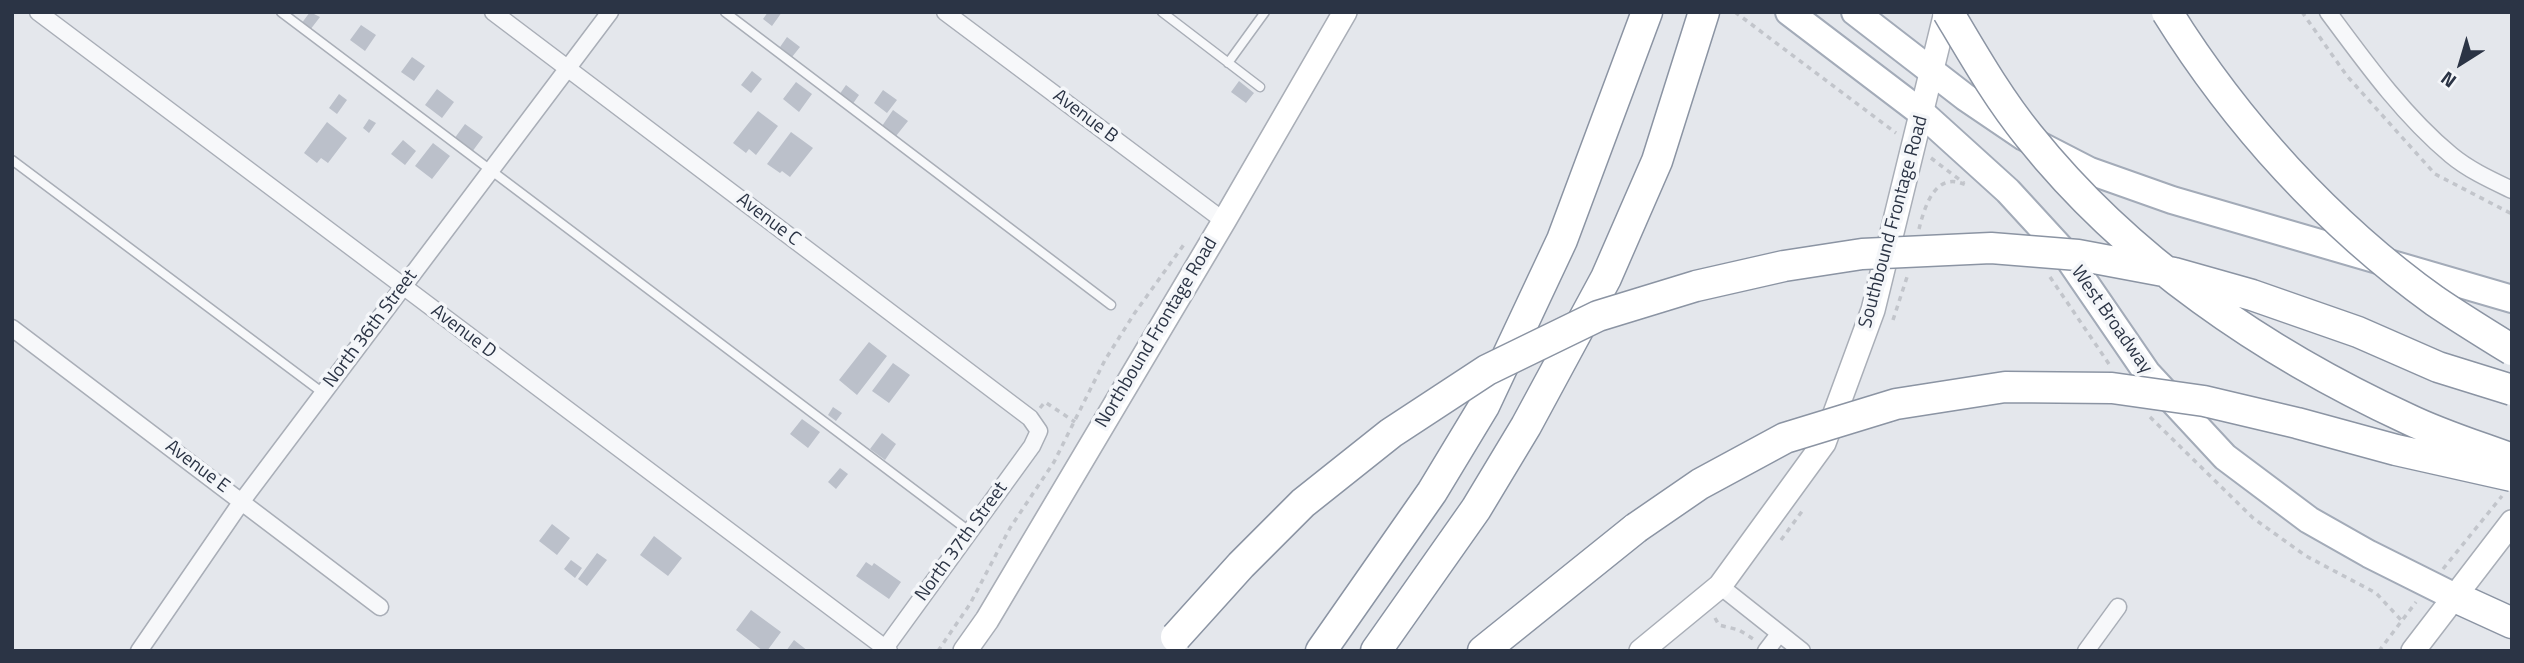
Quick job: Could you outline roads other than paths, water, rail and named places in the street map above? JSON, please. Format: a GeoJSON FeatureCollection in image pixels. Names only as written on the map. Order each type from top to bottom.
{"type":"FeatureCollection","features":[{"type":"Feature","properties":{"kind":"highway"},"geometry":{"type":"LineString","coordinates":[[1321,651],[1432,492],[1484,406],[1562,240],[1647,12]]}},
{"type":"Feature","properties":{"kind":"highway"},"geometry":{"type":"LineString","coordinates":[[1376,651],[1476,509],[1526,426],[1606,278],[1657,161],[1704,12]]}},
{"type":"Feature","properties":{"kind":"highway"},"geometry":{"type":"LineString","coordinates":[[1947,12],[2028,136],[2090,204],[2149,259],[2226,317],[2308,368],[2409,420],[2512,459]]}},
{"type":"Feature","properties":{"kind":"highway"},"geometry":{"type":"LineString","coordinates":[[2167,12],[2223,94],[2271,151],[2326,209],[2371,251],[2435,301],[2512,350]]}},
{"type":"Feature","properties":{"kind":"highway"},"geometry":{"type":"LineString","coordinates":[[1170,644],[1241,565],[1303,503],[1391,433],[1487,369],[1598,316],[1696,286],[1784,266],[1862,254],[1991,248],[2078,255],[2174,273],[2252,295],[2358,332],[2438,367],[2512,390]]}},
{"type":"Feature","properties":{"kind":"highway"},"geometry":{"type":"LineString","coordinates":[[1483,651],[1636,528],[1700,484],[1785,438],[1896,404],[2005,387],[2112,388],[2204,401],[2297,423],[2508,484]]}},
{"type":"Feature","properties":{"kind":"highway"},"geometry":{"type":"LineString","coordinates":[[2442,591],[2512,624]]}},
{"type":"Feature","properties":{"kind":"main road","name":"West Broadway"},"geometry":{"type":"LineString","coordinates":[[1789,12],[1923,114],[2008,191],[2064,252],[2147,373],[2225,457],[2309,520],[2442,591]]}},
{"type":"Feature","properties":{"kind":"main road"},"geometry":{"type":"LineString","coordinates":[[1855,12],[1932,72],[2024,137],[2090,170],[2172,200],[2512,299]]}},
{"type":"Feature","properties":{"kind":"street","name":"Avenue D"},"geometry":{"type":"LineString","coordinates":[[38,12],[885,650]]}},
{"type":"Feature","properties":{"kind":"street","name":"Avenue C"},"geometry":{"type":"LineString","coordinates":[[493,12],[1030,418],[1039,431]]}},
{"type":"Feature","properties":{"kind":"street","name":"North 36th Street"},"geometry":{"type":"LineString","coordinates":[[139,651],[242,501],[610,12]]}},
{"type":"Feature","properties":{"kind":"street","name":"Avenue B"},"geometry":{"type":"LineString","coordinates":[[945,12],[1224,221]]}},
{"type":"Feature","properties":{"kind":"street","name":"Northbound Frontage Road"},"geometry":{"type":"LineString","coordinates":[[965,651],[987,620],[1345,12]]}},
{"type":"Feature","properties":{"kind":"street","name":"Southbound Frontage Road"},"geometry":{"type":"LineString","coordinates":[[1641,651],[1720,586],[1824,443],[1873,310],[1947,12]]}},
{"type":"Feature","properties":{"kind":"street"},"geometry":{"type":"LineString","coordinates":[[2328,12],[2376,74],[2430,136],[2453,157],[2484,177],[2512,190]]}},
{"type":"Feature","properties":{"kind":"street","name":"Avenue E"},"geometry":{"type":"LineString","coordinates":[[12,328],[380,607]]}},
{"type":"Feature","properties":{"kind":"street","name":"North 37th Street"},"geometry":{"type":"LineString","coordinates":[[885,650],[1032,446],[1039,431]]}},
{"type":"Feature","properties":{"kind":"street"},"geometry":{"type":"LineString","coordinates":[[2413,651],[2442,591],[2512,522]]}},
{"type":"Feature","properties":{"kind":"street"},"geometry":{"type":"LineString","coordinates":[[1720,586],[1802,651]]}},
{"type":"Feature","properties":{"kind":"street"},"geometry":{"type":"LineString","coordinates":[[2086,651],[2118,607]]}},
{"type":"Feature","properties":{"kind":"street"},"geometry":{"type":"LineString","coordinates":[[1767,650],[1779,634]]}},
{"type":"Feature","properties":{"kind":"lane"},"geometry":{"type":"LineString","coordinates":[[281,12],[969,531]]}},
{"type":"Feature","properties":{"kind":"lane"},"geometry":{"type":"LineString","coordinates":[[724,12],[1111,305]]}},
{"type":"Feature","properties":{"kind":"lane"},"geometry":{"type":"LineString","coordinates":[[1162,12],[1260,87]]}},
{"type":"Feature","properties":{"kind":"lane"},"geometry":{"type":"LineString","coordinates":[[1228,63],[1265,12]]}},
{"type":"Feature","properties":{"kind":"lane"},"geometry":{"type":"LineString","coordinates":[[12,160],[323,393]]}}]}
